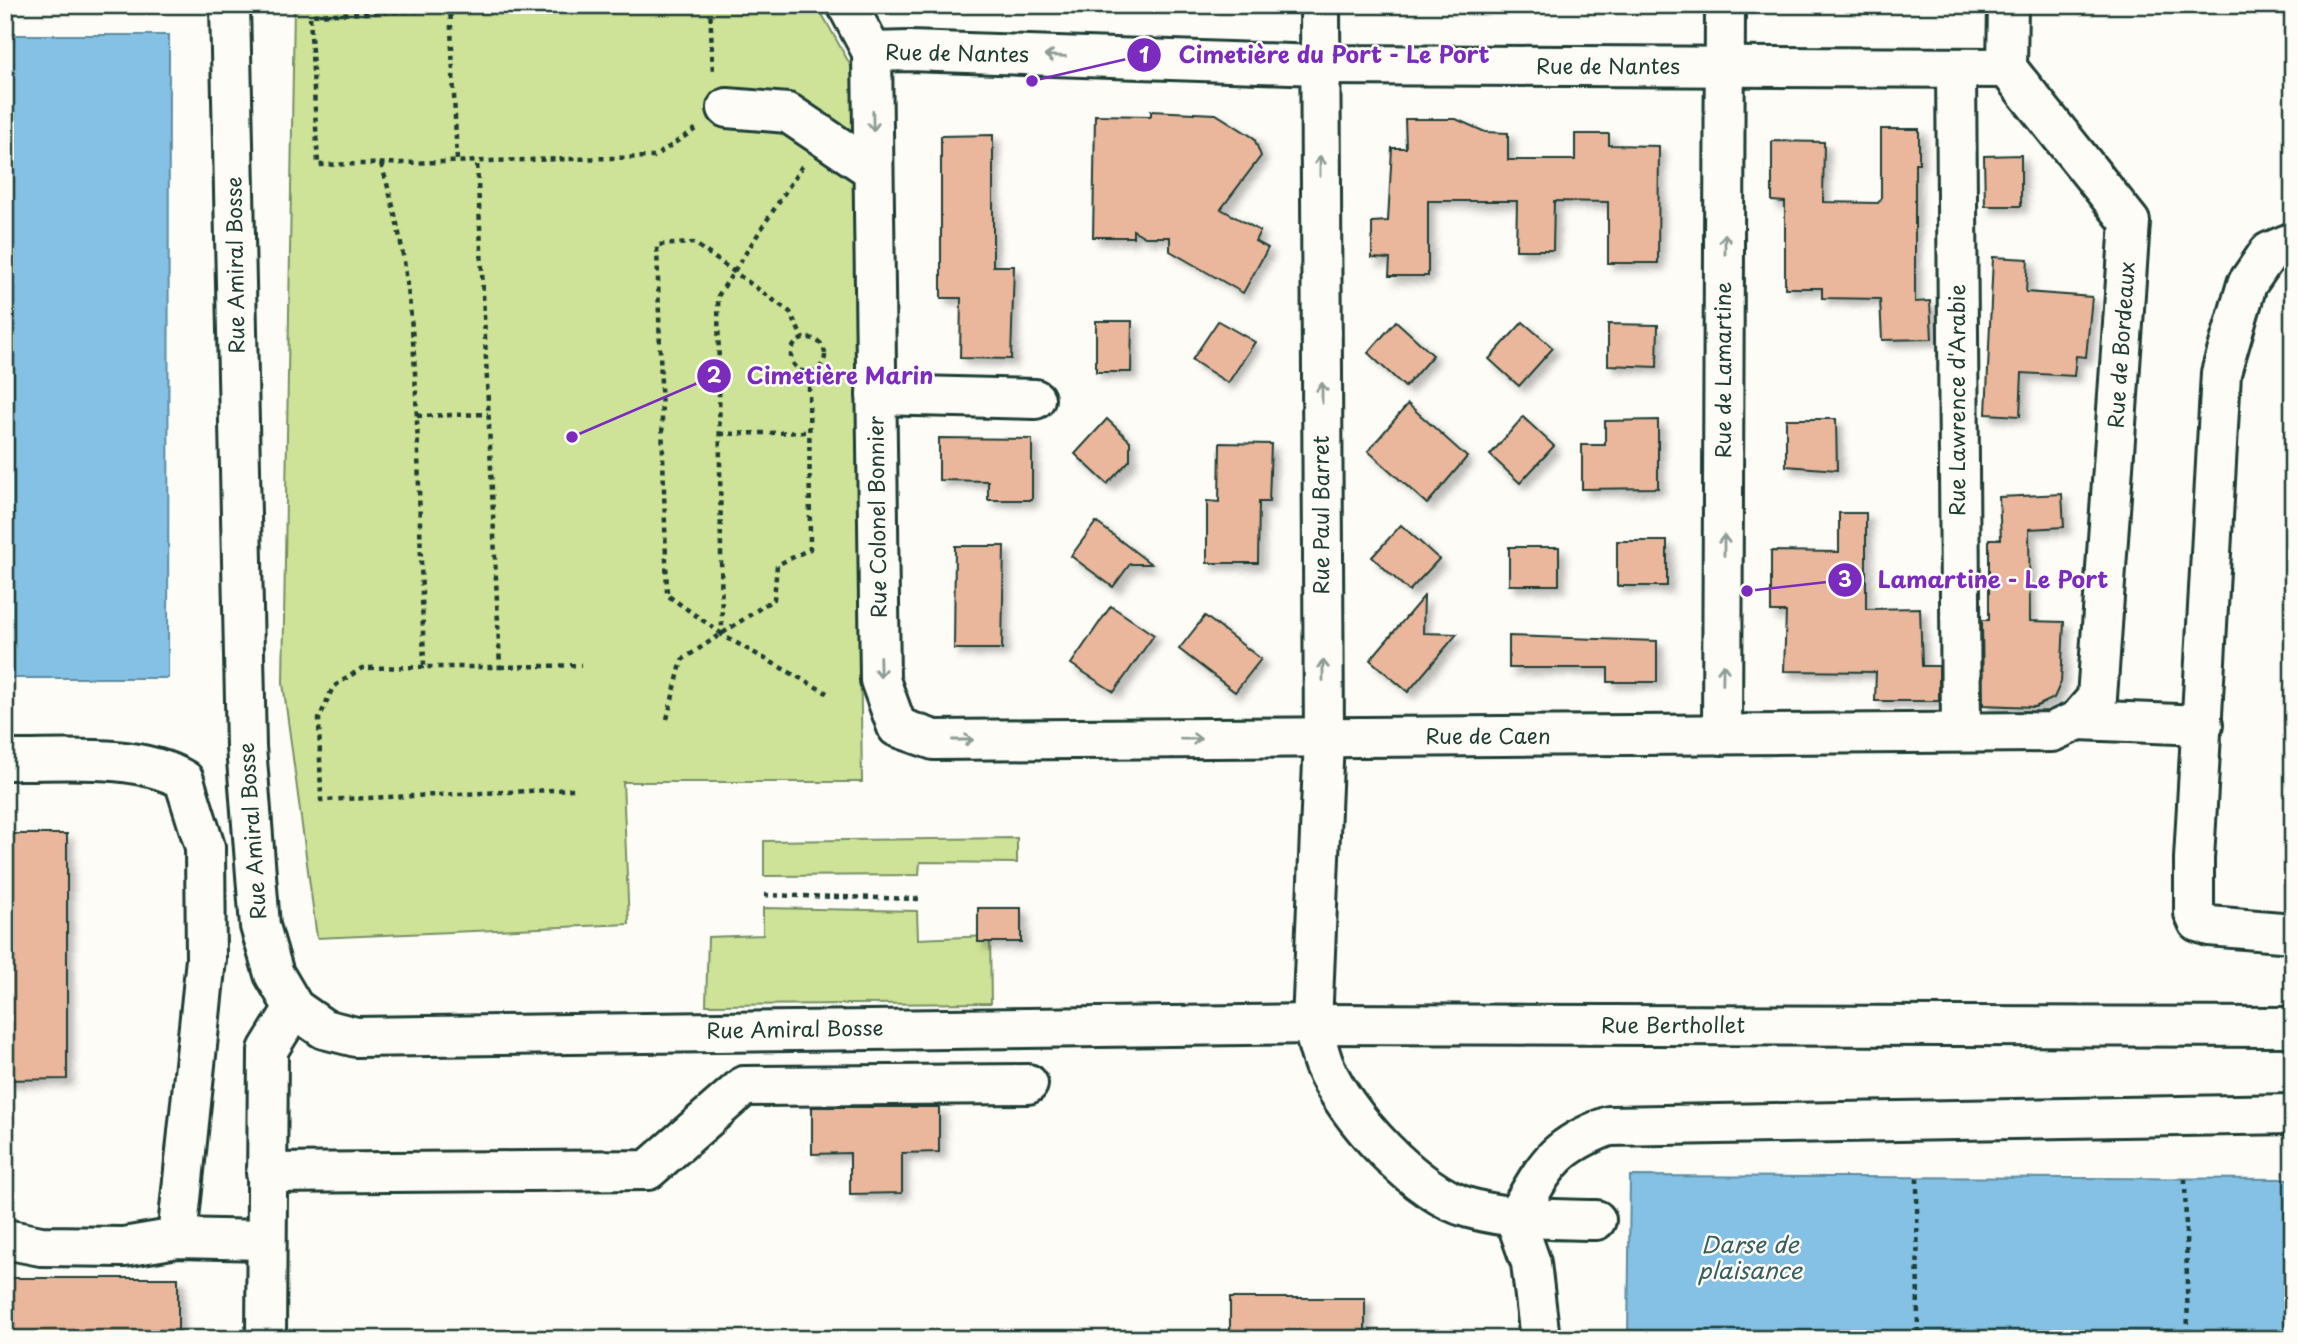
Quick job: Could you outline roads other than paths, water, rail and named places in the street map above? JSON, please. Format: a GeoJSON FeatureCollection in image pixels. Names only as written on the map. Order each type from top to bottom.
{"type":"FeatureCollection","features":[{"type":"Feature","properties":{"kind":"street","name":"Rue Amiral Bosse"},"geometry":{"type":"LineString","coordinates":[[230,5],[246,747],[260,926],[274,974],[294,1008],[324,1029],[356,1037],[1054,1026]]}},
{"type":"Feature","properties":{"kind":"street"},"geometry":{"type":"LineString","coordinates":[[847,5],[872,52]]}},
{"type":"Feature","properties":{"kind":"street","name":"Rue Paul Barret"},"geometry":{"type":"LineString","coordinates":[[1320,5],[1324,738],[1312,1024],[1325,1066],[1367,1132],[1412,1177],[1466,1207],[1514,1218],[1596,1220]]}},
{"type":"Feature","properties":{"kind":"street","name":"Rue de Lamartine"},"geometry":{"type":"LineString","coordinates":[[1722,735],[1725,5]]}},
{"type":"Feature","properties":{"kind":"street"},"geometry":{"type":"LineString","coordinates":[[2007,68],[2008,5]]}},
{"type":"Feature","properties":{"kind":"street","name":"Rue de Nantes"},"geometry":{"type":"LineString","coordinates":[[872,52],[1319,65],[2007,68]]}},
{"type":"Feature","properties":{"kind":"street","name":"Rue Colonel Bonnier"},"geometry":{"type":"LineString","coordinates":[[872,52],[880,680],[897,727]]}},
{"type":"Feature","properties":{"kind":"street","name":"Rue Lawrence d'Arabie"},"geometry":{"type":"LineString","coordinates":[[1955,68],[1961,732]]}},
{"type":"Feature","properties":{"kind":"street","name":"Rue de Bordeaux"},"geometry":{"type":"LineString","coordinates":[[2007,68],[2130,222],[2097,698],[2078,720]]}},
{"type":"Feature","properties":{"kind":"street"},"geometry":{"type":"LineString","coordinates":[[720,91],[788,113],[873,170]]}},
{"type":"Feature","properties":{"kind":"street"},"geometry":{"type":"LineString","coordinates":[[2293,242],[2269,252],[2247,284],[2221,373],[2194,859],[2194,913],[2198,922],[2209,926],[2293,933]]}},
{"type":"Feature","properties":{"kind":"street"},"geometry":{"type":"LineString","coordinates":[[876,395],[1035,399]]}},
{"type":"Feature","properties":{"kind":"street"},"geometry":{"type":"LineString","coordinates":[[2078,720],[2203,725]]}},
{"type":"Feature","properties":{"kind":"street","name":"Rue de Caen"},"geometry":{"type":"LineString","coordinates":[[897,727],[934,740],[1324,738],[2052,732],[2078,720]]}},
{"type":"Feature","properties":{"kind":"street"},"geometry":{"type":"LineString","coordinates":[[5,760],[118,762],[163,767],[184,780],[205,847],[206,959],[177,1238]]}},
{"type":"Feature","properties":{"kind":"street"},"geometry":{"type":"LineString","coordinates":[[266,1339],[268,1050],[294,1008]]}},
{"type":"Feature","properties":{"kind":"street","name":"Rue Berthollet"},"geometry":{"type":"LineString","coordinates":[[1054,1026],[1312,1024],[2293,1027]]}},
{"type":"Feature","properties":{"kind":"street"},"geometry":{"type":"LineString","coordinates":[[266,1173],[648,1170],[744,1086],[1028,1084]]}},
{"type":"Feature","properties":{"kind":"street"},"geometry":{"type":"LineString","coordinates":[[1540,1339],[1531,1263],[1514,1218],[1552,1157],[1577,1138],[1609,1126],[2293,1114]]}},
{"type":"Feature","properties":{"kind":"street"},"geometry":{"type":"LineString","coordinates":[[5,1239],[41,1246],[124,1247],[177,1238],[265,1240]]}},
{"type":"Feature","properties":{"kind":"water"},"geometry":{"type":"Polygon","coordinates":[[[5,35],[169,35],[168,678],[5,678],[5,35]]]}},
{"type":"Feature","properties":{"kind":"water","name":"Darse de plaisance"},"geometry":{"type":"Polygon","coordinates":[[[1630,1176],[2293,1179],[2293,1339],[1628,1339],[1630,1176]]]}},
{"type":"Feature","properties":{"kind":"place","name":"Cimetière du Port - Le Port"},"geometry":{"type":"Point","coordinates":[1032,81]}},
{"type":"Feature","properties":{"kind":"place","name":"Cimetière Marin"},"geometry":{"type":"Point","coordinates":[572,437]}},
{"type":"Feature","properties":{"kind":"place","name":"Lamartine - Le Port"},"geometry":{"type":"Point","coordinates":[1747,591]}}]}
